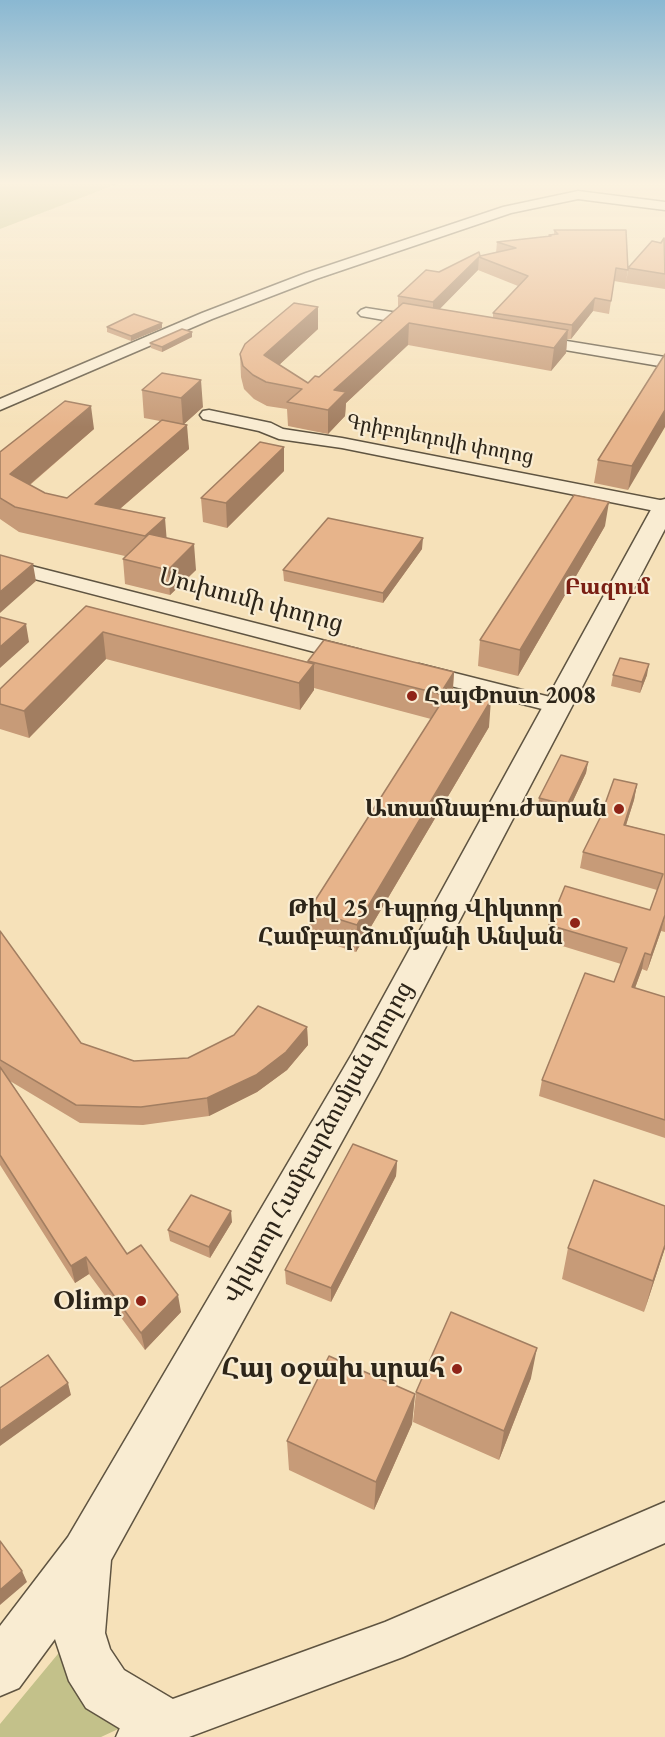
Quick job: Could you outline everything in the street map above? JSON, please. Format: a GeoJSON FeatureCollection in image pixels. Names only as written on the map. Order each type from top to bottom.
{"type":"FeatureCollection","features":[{"type":"Feature","properties":{"kind":"street"},"geometry":{"type":"LineString","coordinates":[[0,405],[207,316],[344,265]]}},
{"type":"Feature","properties":{"kind":"street"},"geometry":{"type":"LineString","coordinates":[[366,313],[439,324]]}},
{"type":"Feature","properties":{"kind":"street"},"geometry":{"type":"LineString","coordinates":[[512,336],[665,362]]}},
{"type":"Feature","properties":{"kind":"street","name":"Գրիբոյեդովի փողոց"},"geometry":{"type":"LineString","coordinates":[[209,415],[265,427],[279,434],[342,443],[665,507]]}},
{"type":"Feature","properties":{"kind":"street","name":"Վիկտոր Համբարձումյան փողոց"},"geometry":{"type":"LineString","coordinates":[[0,1669],[86,1555],[365,1065],[665,507]]}},
{"type":"Feature","properties":{"kind":"street","name":"Սուխումի փողոց"},"geometry":{"type":"LineString","coordinates":[[0,564],[371,660]]}},
{"type":"Feature","properties":{"kind":"street"},"geometry":{"type":"LineString","coordinates":[[394,665],[558,706]]}},
{"type":"Feature","properties":{"kind":"street"},"geometry":{"type":"LineString","coordinates":[[86,1555],[79,1633],[88,1662],[105,1689],[152,1731],[388,1642],[665,1522]]}},
{"type":"Feature","properties":{"kind":"shaded area"},"geometry":{"type":"Polygon","coordinates":[[[67,1643],[127,1725],[101,1737],[0,1737],[0,1724],[67,1643]]]}},
{"type":"Feature","properties":{"kind":"building"},"geometry":{"type":"Polygon","coordinates":[[[453,265],[471,265],[433,302],[398,296],[426,270],[439,272],[453,265]]]}},
{"type":"Feature","properties":{"kind":"building"},"geometry":{"type":"Polygon","coordinates":[[[500,265],[628,265],[628,270],[616,268],[611,301],[595,298],[572,325],[493,313],[528,276],[500,265]]]}},
{"type":"Feature","properties":{"kind":"building"},"geometry":{"type":"Polygon","coordinates":[[[631,265],[665,265],[665,274],[628,268],[631,265]]]}},
{"type":"Feature","properties":{"kind":"building"},"geometry":{"type":"Polygon","coordinates":[[[294,303],[318,307],[264,355],[308,383],[315,376],[319,377],[403,303],[568,330],[554,348],[409,323],[334,390],[346,392],[328,410],[287,402],[302,389],[266,382],[243,366],[240,354],[245,344],[294,303]]]}},
{"type":"Feature","properties":{"kind":"building"},"geometry":{"type":"Polygon","coordinates":[[[134,314],[162,323],[131,336],[107,327],[134,314]]]}},
{"type":"Feature","properties":{"kind":"building"},"geometry":{"type":"Polygon","coordinates":[[[182,329],[192,332],[162,347],[150,343],[182,329]]]}},
{"type":"Feature","properties":{"kind":"building"},"geometry":{"type":"Polygon","coordinates":[[[665,354],[665,410],[632,466],[598,460],[665,354]]]}},
{"type":"Feature","properties":{"kind":"building"},"geometry":{"type":"Polygon","coordinates":[[[162,373],[201,380],[181,398],[142,390],[162,373]]]}},
{"type":"Feature","properties":{"kind":"building"},"geometry":{"type":"Polygon","coordinates":[[[65,401],[91,406],[10,474],[45,493],[67,498],[162,420],[187,425],[95,504],[165,518],[145,536],[15,507],[0,498],[0,452],[65,401]]]}},
{"type":"Feature","properties":{"kind":"building"},"geometry":{"type":"Polygon","coordinates":[[[260,442],[284,447],[226,503],[201,498],[260,442]]]}},
{"type":"Feature","properties":{"kind":"building"},"geometry":{"type":"Polygon","coordinates":[[[574,495],[609,502],[520,650],[480,640],[574,495]]]}},
{"type":"Feature","properties":{"kind":"building"},"geometry":{"type":"Polygon","coordinates":[[[328,518],[423,538],[383,593],[283,570],[328,518]]]}},
{"type":"Feature","properties":{"kind":"building"},"geometry":{"type":"Polygon","coordinates":[[[149,534],[194,544],[168,570],[123,559],[149,534]]]}},
{"type":"Feature","properties":{"kind":"building"},"geometry":{"type":"Polygon","coordinates":[[[0,555],[33,564],[0,592],[0,555]]]}},
{"type":"Feature","properties":{"kind":"building"},"geometry":{"type":"Polygon","coordinates":[[[86,606],[314,664],[299,683],[103,632],[24,711],[0,704],[0,689],[86,606]]]}},
{"type":"Feature","properties":{"kind":"building"},"geometry":{"type":"Polygon","coordinates":[[[0,617],[26,624],[0,647],[0,617]]]}},
{"type":"Feature","properties":{"kind":"building"},"geometry":{"type":"Polygon","coordinates":[[[324,640],[454,672],[440,694],[308,661],[324,640]]]}},
{"type":"Feature","properties":{"kind":"building"},"geometry":{"type":"Polygon","coordinates":[[[620,658],[649,664],[642,682],[613,675],[620,658]]]}},
{"type":"Feature","properties":{"kind":"building"},"geometry":{"type":"Polygon","coordinates":[[[450,689],[491,700],[357,925],[309,910],[450,689]]]}},
{"type":"Feature","properties":{"kind":"building"},"geometry":{"type":"Polygon","coordinates":[[[561,755],[588,762],[567,805],[539,798],[561,755]]]}},
{"type":"Feature","properties":{"kind":"building"},"geometry":{"type":"Polygon","coordinates":[[[614,779],[637,784],[624,825],[665,835],[665,915],[651,955],[645,953],[632,987],[665,997],[665,1120],[542,1080],[585,973],[614,982],[627,948],[549,925],[565,886],[650,910],[663,874],[583,852],[600,818],[614,779]]]}},
{"type":"Feature","properties":{"kind":"building"},"geometry":{"type":"Polygon","coordinates":[[[0,931],[81,1043],[134,1061],[188,1058],[234,1035],[258,1006],[307,1027],[286,1052],[256,1075],[207,1098],[141,1107],[76,1105],[0,1060],[0,931]]]}},
{"type":"Feature","properties":{"kind":"building"},"geometry":{"type":"Polygon","coordinates":[[[0,1067],[127,1254],[141,1245],[178,1295],[141,1333],[86,1257],[71,1266],[0,1155],[0,1067]]]}},
{"type":"Feature","properties":{"kind":"building"},"geometry":{"type":"Polygon","coordinates":[[[353,1144],[397,1161],[331,1288],[285,1270],[353,1144]]]}},
{"type":"Feature","properties":{"kind":"building"},"geometry":{"type":"Polygon","coordinates":[[[594,1180],[665,1206],[665,1245],[653,1281],[568,1248],[594,1180]]]}},
{"type":"Feature","properties":{"kind":"building"},"geometry":{"type":"Polygon","coordinates":[[[191,1195],[231,1211],[209,1247],[168,1230],[191,1195]]]}},
{"type":"Feature","properties":{"kind":"building"},"geometry":{"type":"Polygon","coordinates":[[[451,1312],[537,1348],[504,1431],[416,1392],[451,1312]]]}},
{"type":"Feature","properties":{"kind":"building"},"geometry":{"type":"Polygon","coordinates":[[[48,1355],[68,1383],[0,1431],[0,1388],[48,1355]]]}},
{"type":"Feature","properties":{"kind":"building"},"geometry":{"type":"Polygon","coordinates":[[[329,1356],[415,1394],[376,1482],[287,1441],[329,1356]]]}},
{"type":"Feature","properties":{"kind":"building"},"geometry":{"type":"Polygon","coordinates":[[[0,1541],[22,1571],[0,1590],[0,1541]]]}},
{"type":"Feature","properties":{"kind":"place","name":"ՀայՓոստ 2008"},"geometry":{"type":"Point","coordinates":[412,696]}},
{"type":"Feature","properties":{"kind":"place","name":"Ատամնաբուժարան"},"geometry":{"type":"Point","coordinates":[619,809]}},
{"type":"Feature","properties":{"kind":"place","name":"Թիվ 25 Դպրոց Վիկտոր Համբարձումյանի Անվան"},"geometry":{"type":"Point","coordinates":[575,923]}},
{"type":"Feature","properties":{"kind":"place","name":"Olimp"},"geometry":{"type":"Point","coordinates":[141,1301]}},
{"type":"Feature","properties":{"kind":"place","name":"Հայ օջախ սրահ"},"geometry":{"type":"Point","coordinates":[457,1369]}},
{"type":"Feature","properties":{"kind":"district","name":"Բազում"},"geometry":{"type":"Point","coordinates":[607,588]}}]}
